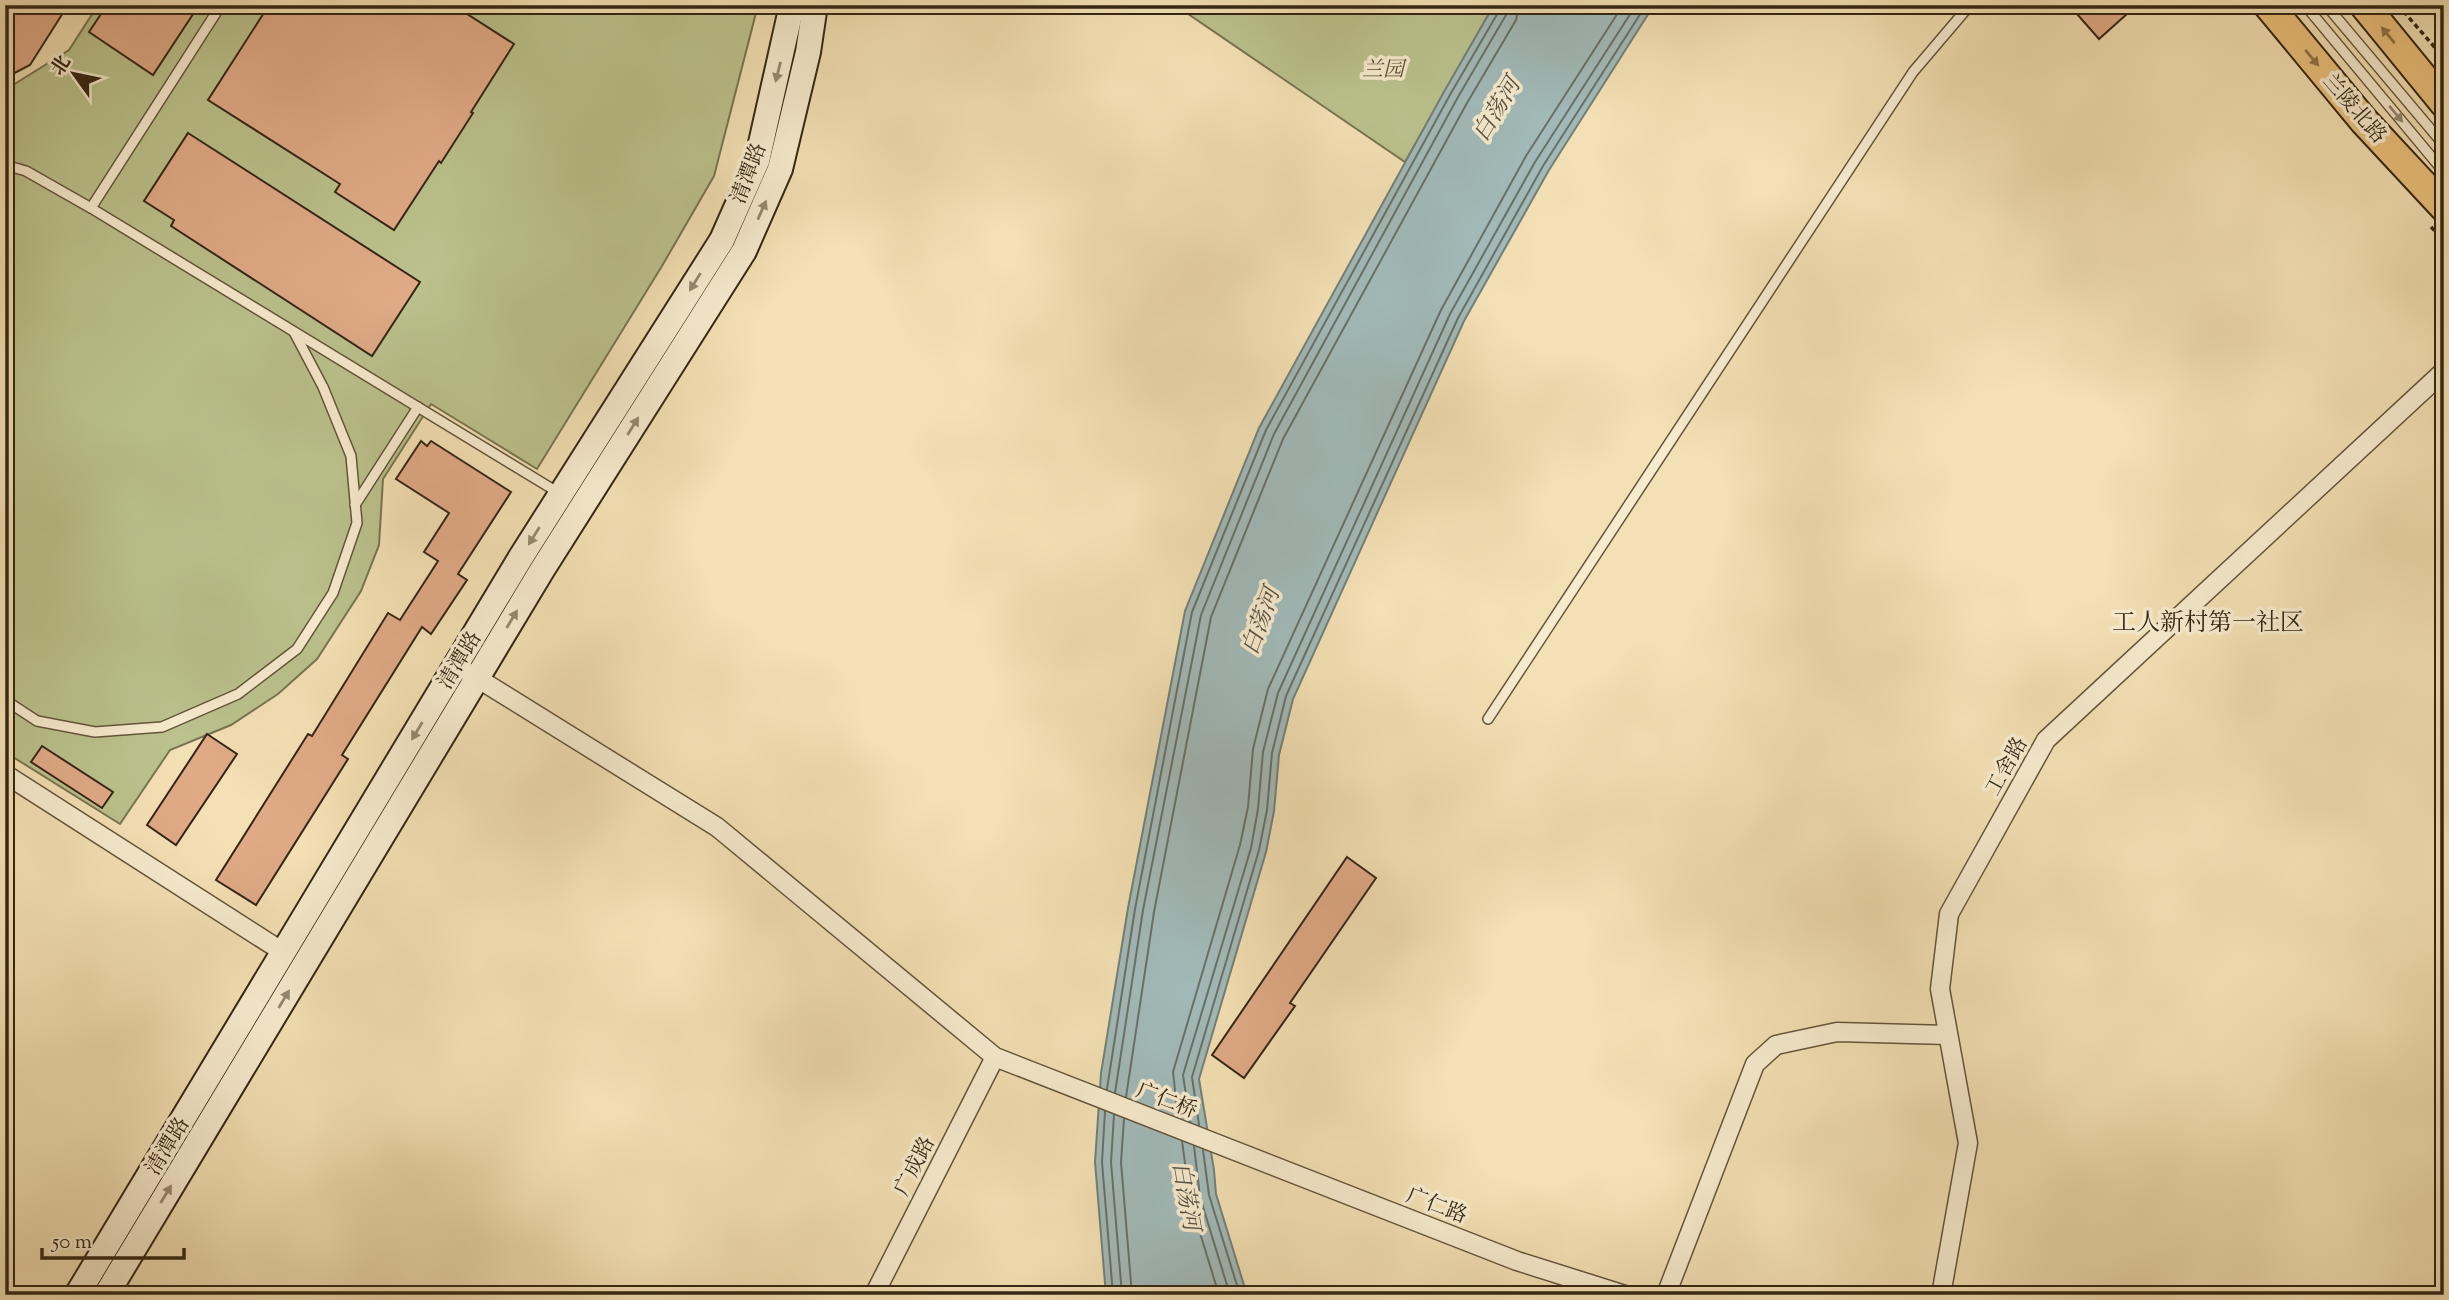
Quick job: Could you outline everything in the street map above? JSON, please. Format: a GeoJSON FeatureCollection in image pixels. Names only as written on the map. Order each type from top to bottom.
{"type":"FeatureCollection","features":[{"type":"Feature","properties":{"kind":"main road","name":"清潭路"},"geometry":{"type":"LineString","coordinates":[[106,1295],[466,672],[561,494],[722,240],[757,161],[792,5]]}},
{"type":"Feature","properties":{"kind":"main road","name":"清潭路"},"geometry":{"type":"LineString","coordinates":[[77,1295],[283,953],[466,672],[549,558],[744,251],[780,169],[808,52],[815,5]]}},
{"type":"Feature","properties":{"kind":"main road","name":"兰陵北路"},"geometry":{"type":"LineString","coordinates":[[2269,5],[2364,121],[2444,207]]}},
{"type":"Feature","properties":{"kind":"main road"},"geometry":{"type":"LineString","coordinates":[[2364,5],[2444,103]]}},
{"type":"Feature","properties":{"kind":"street","name":"工舍路"},"geometry":{"type":"LineString","coordinates":[[1941,1295],[1968,1143],[1940,989],[1948,915],[2046,740],[2444,371]]}},
{"type":"Feature","properties":{"kind":"street","name":"广仁桥"},"geometry":{"type":"LineString","coordinates":[[466,672],[717,827],[995,1057],[1234,1151]]}},
{"type":"Feature","properties":{"kind":"street"},"geometry":{"type":"LineString","coordinates":[[5,774],[283,953]]}},
{"type":"Feature","properties":{"kind":"street"},"geometry":{"type":"LineString","coordinates":[[1666,1295],[1755,1064],[1776,1045],[1837,1032],[1948,1035]]}},
{"type":"Feature","properties":{"kind":"street","name":"广成路"},"geometry":{"type":"LineString","coordinates":[[874,1295],[995,1057]]}},
{"type":"Feature","properties":{"kind":"street","name":"广仁路"},"geometry":{"type":"LineString","coordinates":[[1234,1151],[1517,1261],[1625,1295]]}},
{"type":"Feature","properties":{"kind":"lane"},"geometry":{"type":"LineString","coordinates":[[91,208],[220,5]]}},
{"type":"Feature","properties":{"kind":"lane"},"geometry":{"type":"LineString","coordinates":[[1488,719],[1913,72],[1970,5]]}},
{"type":"Feature","properties":{"kind":"lane"},"geometry":{"type":"LineString","coordinates":[[2305,5],[2444,172]]}},
{"type":"Feature","properties":{"kind":"lane"},"geometry":{"type":"LineString","coordinates":[[2326,5],[2444,145]]}},
{"type":"Feature","properties":{"kind":"lane"},"geometry":{"type":"LineString","coordinates":[[5,166],[26,171],[91,208],[561,494]]}},
{"type":"Feature","properties":{"kind":"lane"},"geometry":{"type":"LineString","coordinates":[[5,701],[37,721],[94,732],[162,727],[238,694],[296,649],[333,593],[356,523],[351,456],[323,387],[294,332]]}},
{"type":"Feature","properties":{"kind":"lane"},"geometry":{"type":"LineString","coordinates":[[355,505],[418,407]]}},
{"type":"Feature","properties":{"kind":"path"},"geometry":{"type":"LineString","coordinates":[[2398,5],[2444,58]]}},
{"type":"Feature","properties":{"kind":"green space"},"geometry":{"type":"Polygon","coordinates":[[[98,5],[758,5],[714,176],[537,469],[431,404],[383,479],[379,545],[361,591],[317,659],[278,694],[231,725],[170,750],[120,824],[5,752],[5,90],[69,50],[98,5]]]}},
{"type":"Feature","properties":{"kind":"green space","name":"兰园"},"geometry":{"type":"Polygon","coordinates":[[[1175,5],[1494,5],[1405,162],[1175,5]]]}},
{"type":"Feature","properties":{"kind":"water","name":"白荡河"},"geometry":{"type":"Polygon","coordinates":[[[1494,5],[1654,5],[1549,170],[1464,321],[1293,699],[1279,755],[1274,811],[1266,852],[1199,1079],[1216,1194],[1247,1295],[1106,1295],[1095,1162],[1101,1073],[1128,908],[1185,611],[1259,428],[1494,5]]]}},
{"type":"Feature","properties":{"kind":"building"},"geometry":{"type":"Polygon","coordinates":[[[20,5],[68,5],[30,65],[5,78],[5,28],[20,5]]]}},
{"type":"Feature","properties":{"kind":"building"},"geometry":{"type":"Polygon","coordinates":[[[107,5],[199,5],[153,75],[89,32],[107,5]]]}},
{"type":"Feature","properties":{"kind":"building"},"geometry":{"type":"Polygon","coordinates":[[[269,5],[453,5],[514,44],[441,163],[439,161],[394,230],[335,192],[340,184],[208,100],[269,5]]]}},
{"type":"Feature","properties":{"kind":"building"},"geometry":{"type":"Polygon","coordinates":[[[2069,5],[2137,5],[2099,39],[2069,5]]]}},
{"type":"Feature","properties":{"kind":"building"},"geometry":{"type":"Polygon","coordinates":[[[188,133],[420,282],[372,356],[171,226],[174,220],[144,201],[188,133]]]}},
{"type":"Feature","properties":{"kind":"building"},"geometry":{"type":"Polygon","coordinates":[[[421,441],[427,446],[431,441],[511,492],[458,574],[467,580],[431,634],[422,627],[342,755],[348,759],[256,905],[216,880],[308,734],[312,736],[388,613],[400,620],[438,561],[424,552],[449,513],[396,479],[421,441]]]}},
{"type":"Feature","properties":{"kind":"building"},"geometry":{"type":"Polygon","coordinates":[[[207,734],[237,754],[176,845],[147,825],[207,734]]]}},
{"type":"Feature","properties":{"kind":"building"},"geometry":{"type":"Polygon","coordinates":[[[42,746],[113,792],[102,808],[31,762],[42,746]]]}},
{"type":"Feature","properties":{"kind":"building"},"geometry":{"type":"Polygon","coordinates":[[[1347,857],[1376,878],[1290,1003],[1295,1006],[1244,1078],[1212,1055],[1347,857]]]}},
{"type":"Feature","properties":{"kind":"district","name":"工人新村第一社区"},"geometry":{"type":"Point","coordinates":[2208,622]}}]}
